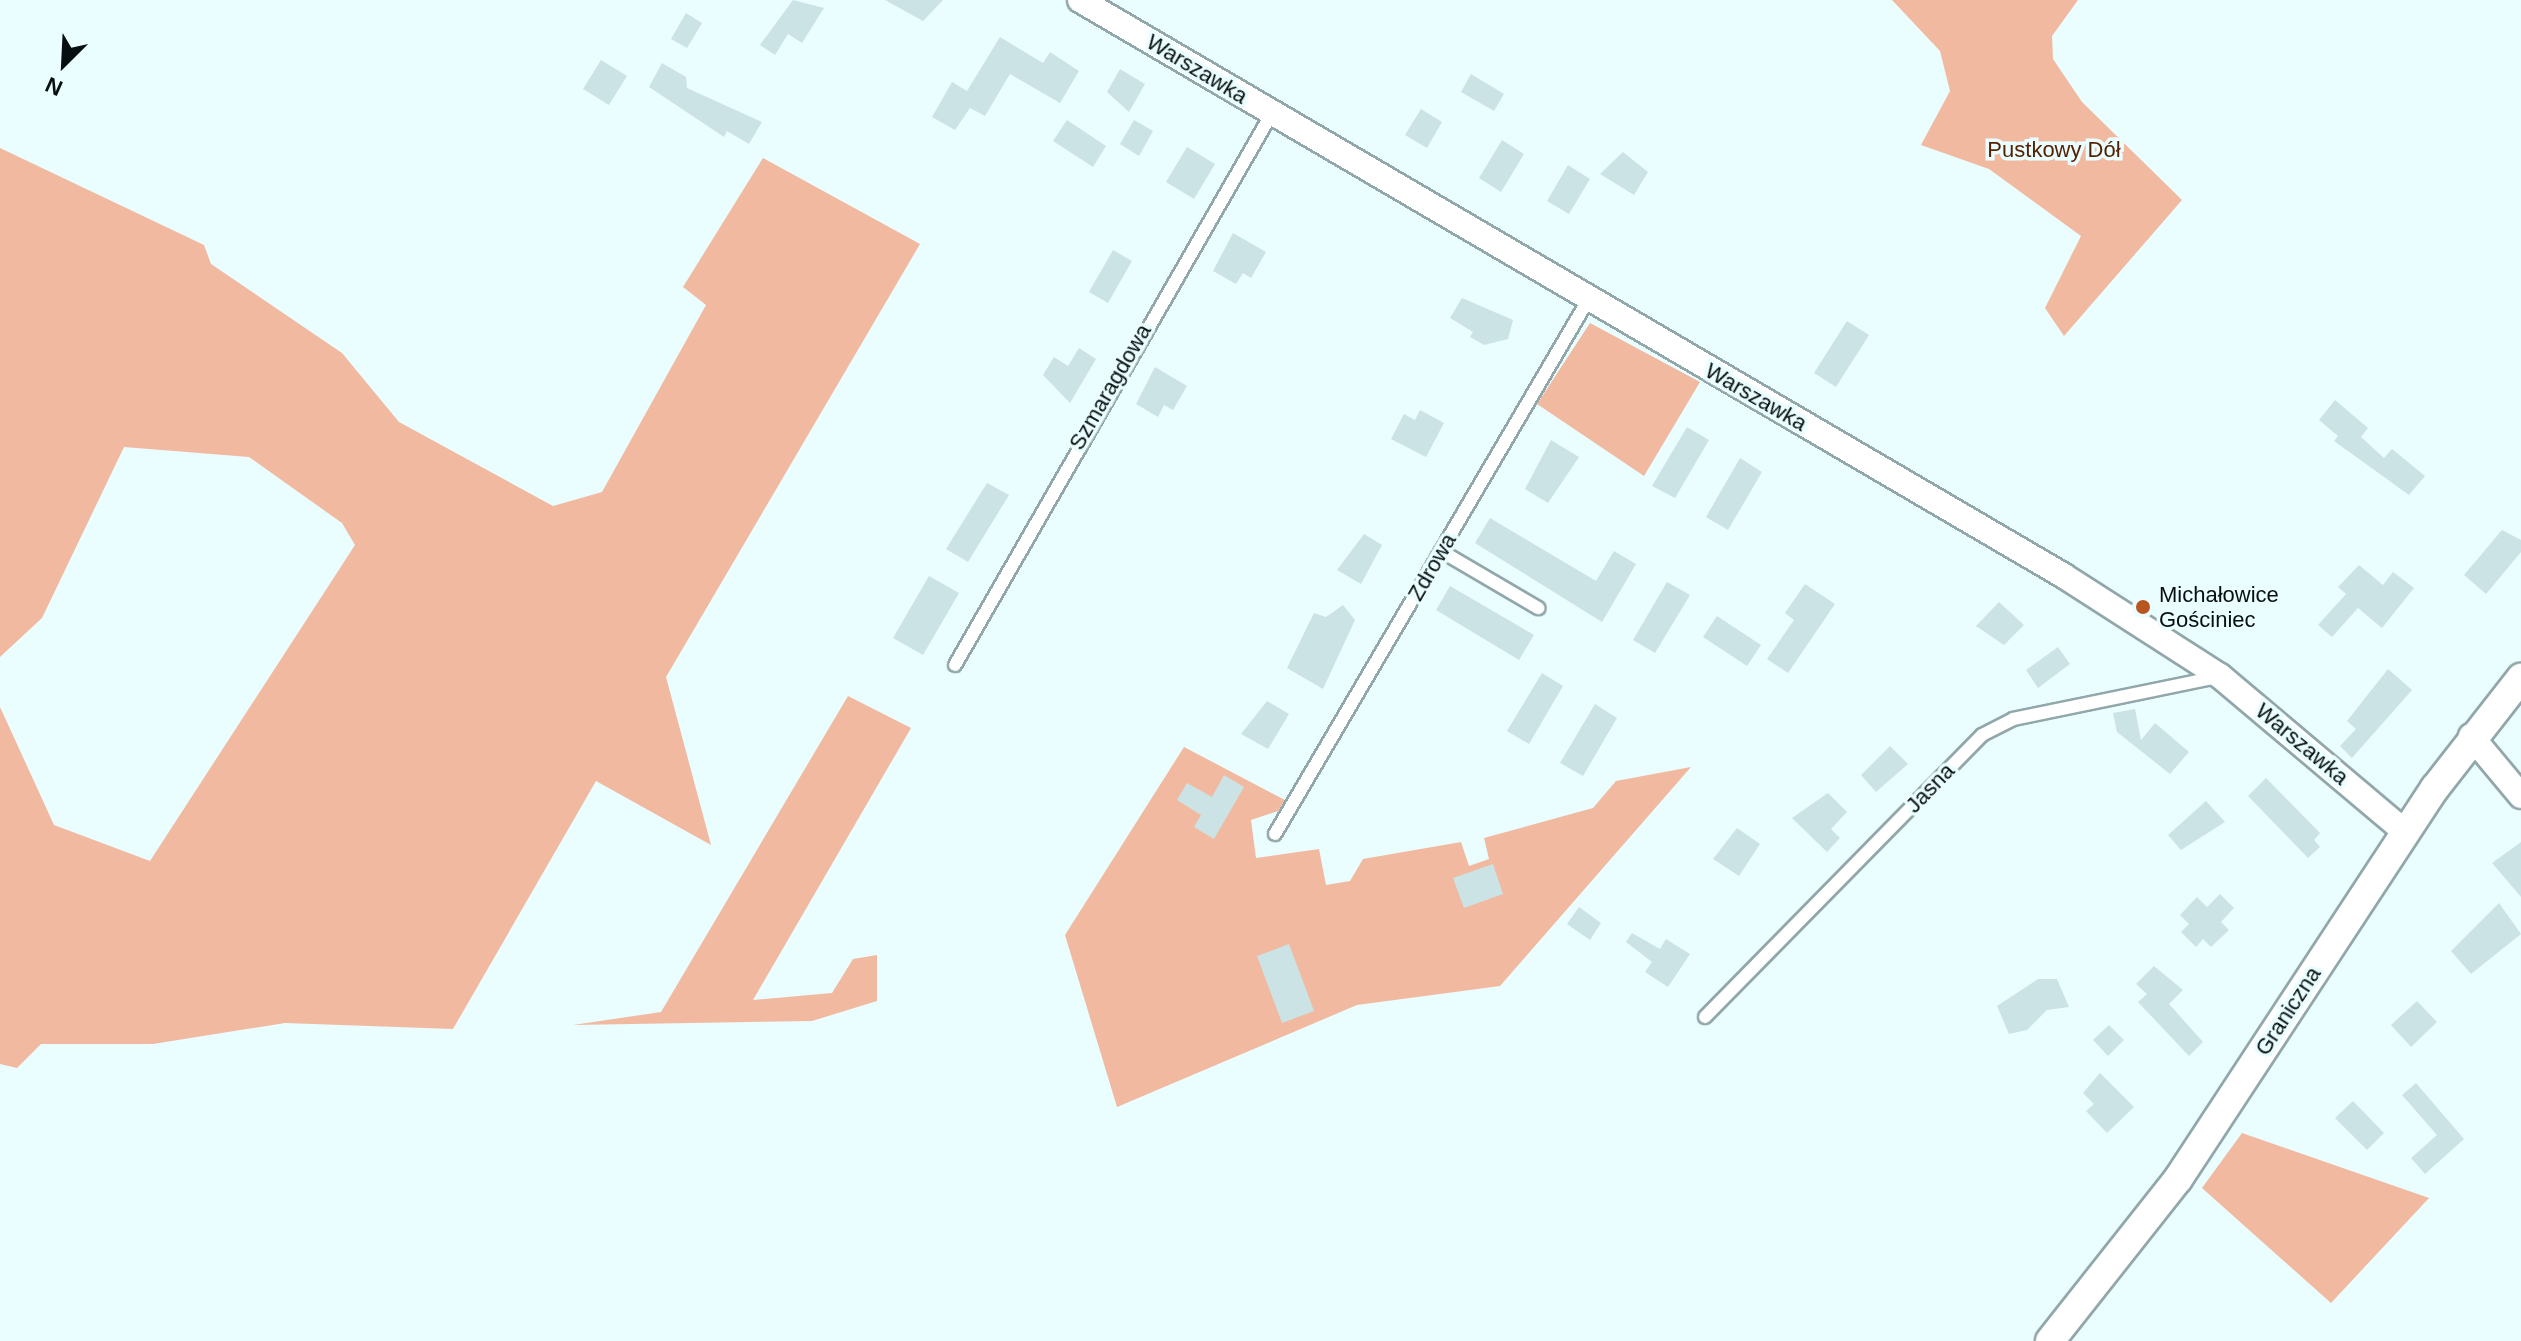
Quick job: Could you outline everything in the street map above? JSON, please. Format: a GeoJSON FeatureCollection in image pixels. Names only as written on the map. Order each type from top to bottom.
{"type":"FeatureCollection","features":[{"type":"Feature","properties":{"kind":"street","name":"Warszawka"},"geometry":{"type":"LineString","coordinates":[[1080,0],[2052,569],[2220,676],[2405,832]]}},
{"type":"Feature","properties":{"kind":"street","name":"Graniczna"},"geometry":{"type":"LineString","coordinates":[[2050,1341],[2178,1179],[2405,832],[2471,736],[2521,678]]}},
{"type":"Feature","properties":{"kind":"street"},"geometry":{"type":"LineString","coordinates":[[2471,736],[2521,796]]}},
{"type":"Feature","properties":{"kind":"lane","name":"Szmaragdowa"},"geometry":{"type":"LineString","coordinates":[[955,665],[1272,113]]}},
{"type":"Feature","properties":{"kind":"lane","name":"Zdrowa"},"geometry":{"type":"LineString","coordinates":[[1275,834],[1588,300]]}},
{"type":"Feature","properties":{"kind":"lane"},"geometry":{"type":"LineString","coordinates":[[1441,551],[1538,608]]}},
{"type":"Feature","properties":{"kind":"lane","name":"Jasna"},"geometry":{"type":"LineString","coordinates":[[1705,1017],[1982,735],[2013,719],[2220,676]]}},
{"type":"Feature","properties":{"kind":"green space","name":"Pustkowy Dół"},"geometry":{"type":"Polygon","coordinates":[[[1892,0],[2078,0],[2052,36],[2053,59],[2082,102],[2182,200],[2064,336],[2045,308],[2081,236],[1989,169],[1921,145],[1950,91],[1940,51],[1892,0]]]}},
{"type":"Feature","properties":{"kind":"green space"},"geometry":{"type":"Polygon","coordinates":[[[0,148],[204,245],[211,264],[342,353],[399,422],[553,506],[602,492],[706,305],[683,287],[763,158],[920,244],[666,677],[711,845],[596,781],[453,1029],[285,1023],[153,1044],[41,1044],[17,1068],[0,1064],[0,707],[54,825],[150,861],[355,545],[342,523],[249,457],[124,447],[42,618],[0,657],[0,148]]]}},
{"type":"Feature","properties":{"kind":"green space"},"geometry":{"type":"Polygon","coordinates":[[[1590,323],[1700,382],[1644,476],[1537,404],[1590,323]]]}},
{"type":"Feature","properties":{"kind":"green space"},"geometry":{"type":"Polygon","coordinates":[[[848,696],[911,728],[753,1000],[832,993],[853,959],[877,955],[877,1001],[812,1021],[573,1025],[661,1012],[848,696]]]}},
{"type":"Feature","properties":{"kind":"green space"},"geometry":{"type":"Polygon","coordinates":[[[1184,747],[1285,800],[1278,811],[1251,820],[1256,858],[1319,849],[1326,885],[1350,881],[1363,859],[1461,842],[1469,866],[1489,859],[1484,838],[1593,808],[1616,781],[1691,767],[1500,986],[1357,1005],[1117,1107],[1065,935],[1184,747]]]}},
{"type":"Feature","properties":{"kind":"green space"},"geometry":{"type":"Polygon","coordinates":[[[2242,1133],[2429,1198],[2331,1303],[2202,1188],[2242,1133]]]}},
{"type":"Feature","properties":{"kind":"building"},"geometry":{"type":"Polygon","coordinates":[[[793,0],[824,8],[802,43],[788,34],[775,55],[760,45],[793,0]]]}},
{"type":"Feature","properties":{"kind":"building"},"geometry":{"type":"Polygon","coordinates":[[[885,0],[943,0],[923,21],[885,0]]]}},
{"type":"Feature","properties":{"kind":"building"},"geometry":{"type":"Polygon","coordinates":[[[686,13],[702,23],[687,48],[671,39],[686,13]]]}},
{"type":"Feature","properties":{"kind":"building"},"geometry":{"type":"Polygon","coordinates":[[[1000,37],[1043,63],[1050,52],[1079,71],[1060,103],[1010,74],[985,116],[970,108],[955,130],[932,117],[952,82],[967,91],[1000,37]]]}},
{"type":"Feature","properties":{"kind":"building"},"geometry":{"type":"Polygon","coordinates":[[[601,60],[627,76],[609,105],[583,89],[601,60]]]}},
{"type":"Feature","properties":{"kind":"building"},"geometry":{"type":"Polygon","coordinates":[[[662,63],[686,77],[687,88],[762,122],[749,144],[727,131],[724,137],[649,87],[662,63]]]}},
{"type":"Feature","properties":{"kind":"building"},"geometry":{"type":"Polygon","coordinates":[[[1120,69],[1145,84],[1129,112],[1107,92],[1120,69]]]}},
{"type":"Feature","properties":{"kind":"building"},"geometry":{"type":"Polygon","coordinates":[[[1471,74],[1504,94],[1494,111],[1461,92],[1471,74]]]}},
{"type":"Feature","properties":{"kind":"building"},"geometry":{"type":"Polygon","coordinates":[[[1421,109],[1442,122],[1427,148],[1405,135],[1421,109]]]}},
{"type":"Feature","properties":{"kind":"building"},"geometry":{"type":"Polygon","coordinates":[[[1067,120],[1106,146],[1093,167],[1053,141],[1067,120]]]}},
{"type":"Feature","properties":{"kind":"building"},"geometry":{"type":"Polygon","coordinates":[[[1134,120],[1153,131],[1139,156],[1120,144],[1134,120]]]}},
{"type":"Feature","properties":{"kind":"building"},"geometry":{"type":"Polygon","coordinates":[[[1502,140],[1524,154],[1501,192],[1479,178],[1502,140]]]}},
{"type":"Feature","properties":{"kind":"building"},"geometry":{"type":"Polygon","coordinates":[[[1187,147],[1215,164],[1194,199],[1166,182],[1187,147]]]}},
{"type":"Feature","properties":{"kind":"building"},"geometry":{"type":"Polygon","coordinates":[[[1623,152],[1648,172],[1634,195],[1600,174],[1623,152]]]}},
{"type":"Feature","properties":{"kind":"building"},"geometry":{"type":"Polygon","coordinates":[[[1568,165],[1590,179],[1569,214],[1547,201],[1568,165]]]}},
{"type":"Feature","properties":{"kind":"building"},"geometry":{"type":"Polygon","coordinates":[[[1233,233],[1266,252],[1251,278],[1243,273],[1236,284],[1213,271],[1233,233]]]}},
{"type":"Feature","properties":{"kind":"building"},"geometry":{"type":"Polygon","coordinates":[[[1113,250],[1132,261],[1108,303],[1089,292],[1113,250]]]}},
{"type":"Feature","properties":{"kind":"building"},"geometry":{"type":"Polygon","coordinates":[[[1462,298],[1513,320],[1508,339],[1484,345],[1470,337],[1473,332],[1450,318],[1462,298]]]}},
{"type":"Feature","properties":{"kind":"building"},"geometry":{"type":"Polygon","coordinates":[[[1847,321],[1869,335],[1836,387],[1814,373],[1847,321]]]}},
{"type":"Feature","properties":{"kind":"building"},"geometry":{"type":"Polygon","coordinates":[[[1079,348],[1096,359],[1070,403],[1043,375],[1054,357],[1068,366],[1079,348]]]}},
{"type":"Feature","properties":{"kind":"building"},"geometry":{"type":"Polygon","coordinates":[[[1155,367],[1187,386],[1173,410],[1164,405],[1158,417],[1136,404],[1155,367]]]}},
{"type":"Feature","properties":{"kind":"building"},"geometry":{"type":"Polygon","coordinates":[[[2335,400],[2368,428],[2361,437],[2384,458],[2392,449],[2425,476],[2409,495],[2334,441],[2338,436],[2319,420],[2335,400]]]}},
{"type":"Feature","properties":{"kind":"building"},"geometry":{"type":"Polygon","coordinates":[[[1420,410],[1444,423],[1426,457],[1391,439],[1404,414],[1415,420],[1420,410]]]}},
{"type":"Feature","properties":{"kind":"building"},"geometry":{"type":"Polygon","coordinates":[[[1687,427],[1709,440],[1675,498],[1652,486],[1687,427]]]}},
{"type":"Feature","properties":{"kind":"building"},"geometry":{"type":"Polygon","coordinates":[[[1551,440],[1579,457],[1548,503],[1525,489],[1551,440]]]}},
{"type":"Feature","properties":{"kind":"building"},"geometry":{"type":"Polygon","coordinates":[[[1740,458],[1762,472],[1728,530],[1706,517],[1740,458]]]}},
{"type":"Feature","properties":{"kind":"building"},"geometry":{"type":"Polygon","coordinates":[[[987,483],[1009,495],[968,562],[946,549],[987,483]]]}},
{"type":"Feature","properties":{"kind":"building"},"geometry":{"type":"Polygon","coordinates":[[[1490,518],[1596,581],[1614,551],[1636,564],[1602,622],[1475,543],[1490,518]]]}},
{"type":"Feature","properties":{"kind":"building"},"geometry":{"type":"Polygon","coordinates":[[[2502,530],[2521,540],[2521,552],[2486,594],[2464,575],[2502,530]]]}},
{"type":"Feature","properties":{"kind":"building"},"geometry":{"type":"Polygon","coordinates":[[[1364,534],[1382,545],[1361,584],[1337,570],[1364,534]]]}},
{"type":"Feature","properties":{"kind":"building"},"geometry":{"type":"Polygon","coordinates":[[[2359,565],[2383,585],[2393,572],[2414,588],[2382,628],[2358,608],[2332,637],[2318,625],[2346,594],[2338,587],[2359,565]]]}},
{"type":"Feature","properties":{"kind":"building"},"geometry":{"type":"Polygon","coordinates":[[[929,576],[959,593],[923,655],[893,638],[929,576]]]}},
{"type":"Feature","properties":{"kind":"building"},"geometry":{"type":"Polygon","coordinates":[[[1667,582],[1690,595],[1655,653],[1633,640],[1667,582]]]}},
{"type":"Feature","properties":{"kind":"building"},"geometry":{"type":"Polygon","coordinates":[[[1805,584],[1835,604],[1788,673],[1767,659],[1794,620],[1785,613],[1805,584]]]}},
{"type":"Feature","properties":{"kind":"building"},"geometry":{"type":"Polygon","coordinates":[[[1450,586],[1534,635],[1519,660],[1436,610],[1450,586]]]}},
{"type":"Feature","properties":{"kind":"building"},"geometry":{"type":"Polygon","coordinates":[[[1999,602],[2024,625],[2004,645],[1976,626],[1999,602]]]}},
{"type":"Feature","properties":{"kind":"building"},"geometry":{"type":"Polygon","coordinates":[[[1343,605],[1355,620],[1323,689],[1287,668],[1314,613],[1326,617],[1343,605]]]}},
{"type":"Feature","properties":{"kind":"building"},"geometry":{"type":"Polygon","coordinates":[[[1717,616],[1761,645],[1747,666],[1703,637],[1717,616]]]}},
{"type":"Feature","properties":{"kind":"building"},"geometry":{"type":"Polygon","coordinates":[[[2058,647],[2070,664],[2038,688],[2026,670],[2058,647]]]}},
{"type":"Feature","properties":{"kind":"building"},"geometry":{"type":"Polygon","coordinates":[[[2388,669],[2412,690],[2352,758],[2340,746],[2356,729],[2347,721],[2388,669]]]}},
{"type":"Feature","properties":{"kind":"building"},"geometry":{"type":"Polygon","coordinates":[[[1542,673],[1563,686],[1529,744],[1507,731],[1542,673]]]}},
{"type":"Feature","properties":{"kind":"building"},"geometry":{"type":"Polygon","coordinates":[[[1267,701],[1289,714],[1268,749],[1241,734],[1267,701]]]}},
{"type":"Feature","properties":{"kind":"building"},"geometry":{"type":"Polygon","coordinates":[[[1595,704],[1617,718],[1583,776],[1560,763],[1595,704]]]}},
{"type":"Feature","properties":{"kind":"building"},"geometry":{"type":"Polygon","coordinates":[[[2135,709],[2141,740],[2155,723],[2189,752],[2170,774],[2117,732],[2113,713],[2135,709]]]}},
{"type":"Feature","properties":{"kind":"building"},"geometry":{"type":"Polygon","coordinates":[[[1890,746],[1908,764],[1876,792],[1861,775],[1890,746]]]}},
{"type":"Feature","properties":{"kind":"building"},"geometry":{"type":"Polygon","coordinates":[[[1224,775],[1244,787],[1214,839],[1194,827],[1201,815],[1177,800],[1187,783],[1212,797],[1224,775]]]}},
{"type":"Feature","properties":{"kind":"building"},"geometry":{"type":"Polygon","coordinates":[[[2266,778],[2320,833],[2314,840],[2320,847],[2308,858],[2248,796],[2266,778]]]}},
{"type":"Feature","properties":{"kind":"building"},"geometry":{"type":"Polygon","coordinates":[[[1828,793],[1847,812],[1831,829],[1840,838],[1827,852],[1792,818],[1828,793]]]}},
{"type":"Feature","properties":{"kind":"building"},"geometry":{"type":"Polygon","coordinates":[[[2206,801],[2225,822],[2181,850],[2168,835],[2206,801]]]}},
{"type":"Feature","properties":{"kind":"building"},"geometry":{"type":"Polygon","coordinates":[[[1737,828],[1760,844],[1739,876],[1713,859],[1737,828]]]}},
{"type":"Feature","properties":{"kind":"building"},"geometry":{"type":"Polygon","coordinates":[[[2521,842],[2521,897],[2492,863],[2521,842]]]}},
{"type":"Feature","properties":{"kind":"building"},"geometry":{"type":"Polygon","coordinates":[[[1493,864],[1503,894],[1464,908],[1453,878],[1493,864]]]}},
{"type":"Feature","properties":{"kind":"building"},"geometry":{"type":"Polygon","coordinates":[[[2220,894],[2234,908],[2221,922],[2229,930],[2211,947],[2203,939],[2196,947],[2181,932],[2189,924],[2180,915],[2197,897],[2207,907],[2220,894]]]}},
{"type":"Feature","properties":{"kind":"building"},"geometry":{"type":"Polygon","coordinates":[[[2499,903],[2521,934],[2471,974],[2451,951],[2499,903]]]}},
{"type":"Feature","properties":{"kind":"building"},"geometry":{"type":"Polygon","coordinates":[[[1579,907],[1601,923],[1590,940],[1567,924],[1579,907]]]}},
{"type":"Feature","properties":{"kind":"building"},"geometry":{"type":"Polygon","coordinates":[[[1632,933],[1660,949],[1666,939],[1690,954],[1668,987],[1645,972],[1652,962],[1626,942],[1632,933]]]}},
{"type":"Feature","properties":{"kind":"building"},"geometry":{"type":"Polygon","coordinates":[[[1289,944],[1314,1011],[1282,1023],[1257,956],[1289,944]]]}},
{"type":"Feature","properties":{"kind":"building"},"geometry":{"type":"Polygon","coordinates":[[[2154,966],[2183,990],[2169,1004],[2203,1042],[2189,1056],[2138,1002],[2147,994],[2136,984],[2154,966]]]}},
{"type":"Feature","properties":{"kind":"building"},"geometry":{"type":"Polygon","coordinates":[[[2038,979],[2057,979],[2069,1007],[2047,1010],[2027,1030],[2009,1034],[1997,1006],[2038,979]]]}},
{"type":"Feature","properties":{"kind":"building"},"geometry":{"type":"Polygon","coordinates":[[[2417,1001],[2437,1022],[2411,1047],[2391,1025],[2417,1001]]]}},
{"type":"Feature","properties":{"kind":"building"},"geometry":{"type":"Polygon","coordinates":[[[2109,1025],[2124,1040],[2108,1056],[2093,1040],[2109,1025]]]}},
{"type":"Feature","properties":{"kind":"building"},"geometry":{"type":"Polygon","coordinates":[[[2100,1073],[2134,1107],[2107,1133],[2086,1111],[2094,1104],[2083,1093],[2100,1073]]]}},
{"type":"Feature","properties":{"kind":"building"},"geometry":{"type":"Polygon","coordinates":[[[2416,1083],[2464,1139],[2425,1174],[2411,1158],[2437,1135],[2402,1095],[2416,1083]]]}},
{"type":"Feature","properties":{"kind":"building"},"geometry":{"type":"Polygon","coordinates":[[[2353,1101],[2384,1133],[2367,1150],[2335,1118],[2353,1101]]]}},
{"type":"Feature","properties":{"kind":"place","name":"Michałowice Gościniec"},"geometry":{"type":"Point","coordinates":[2143,607]}}]}
